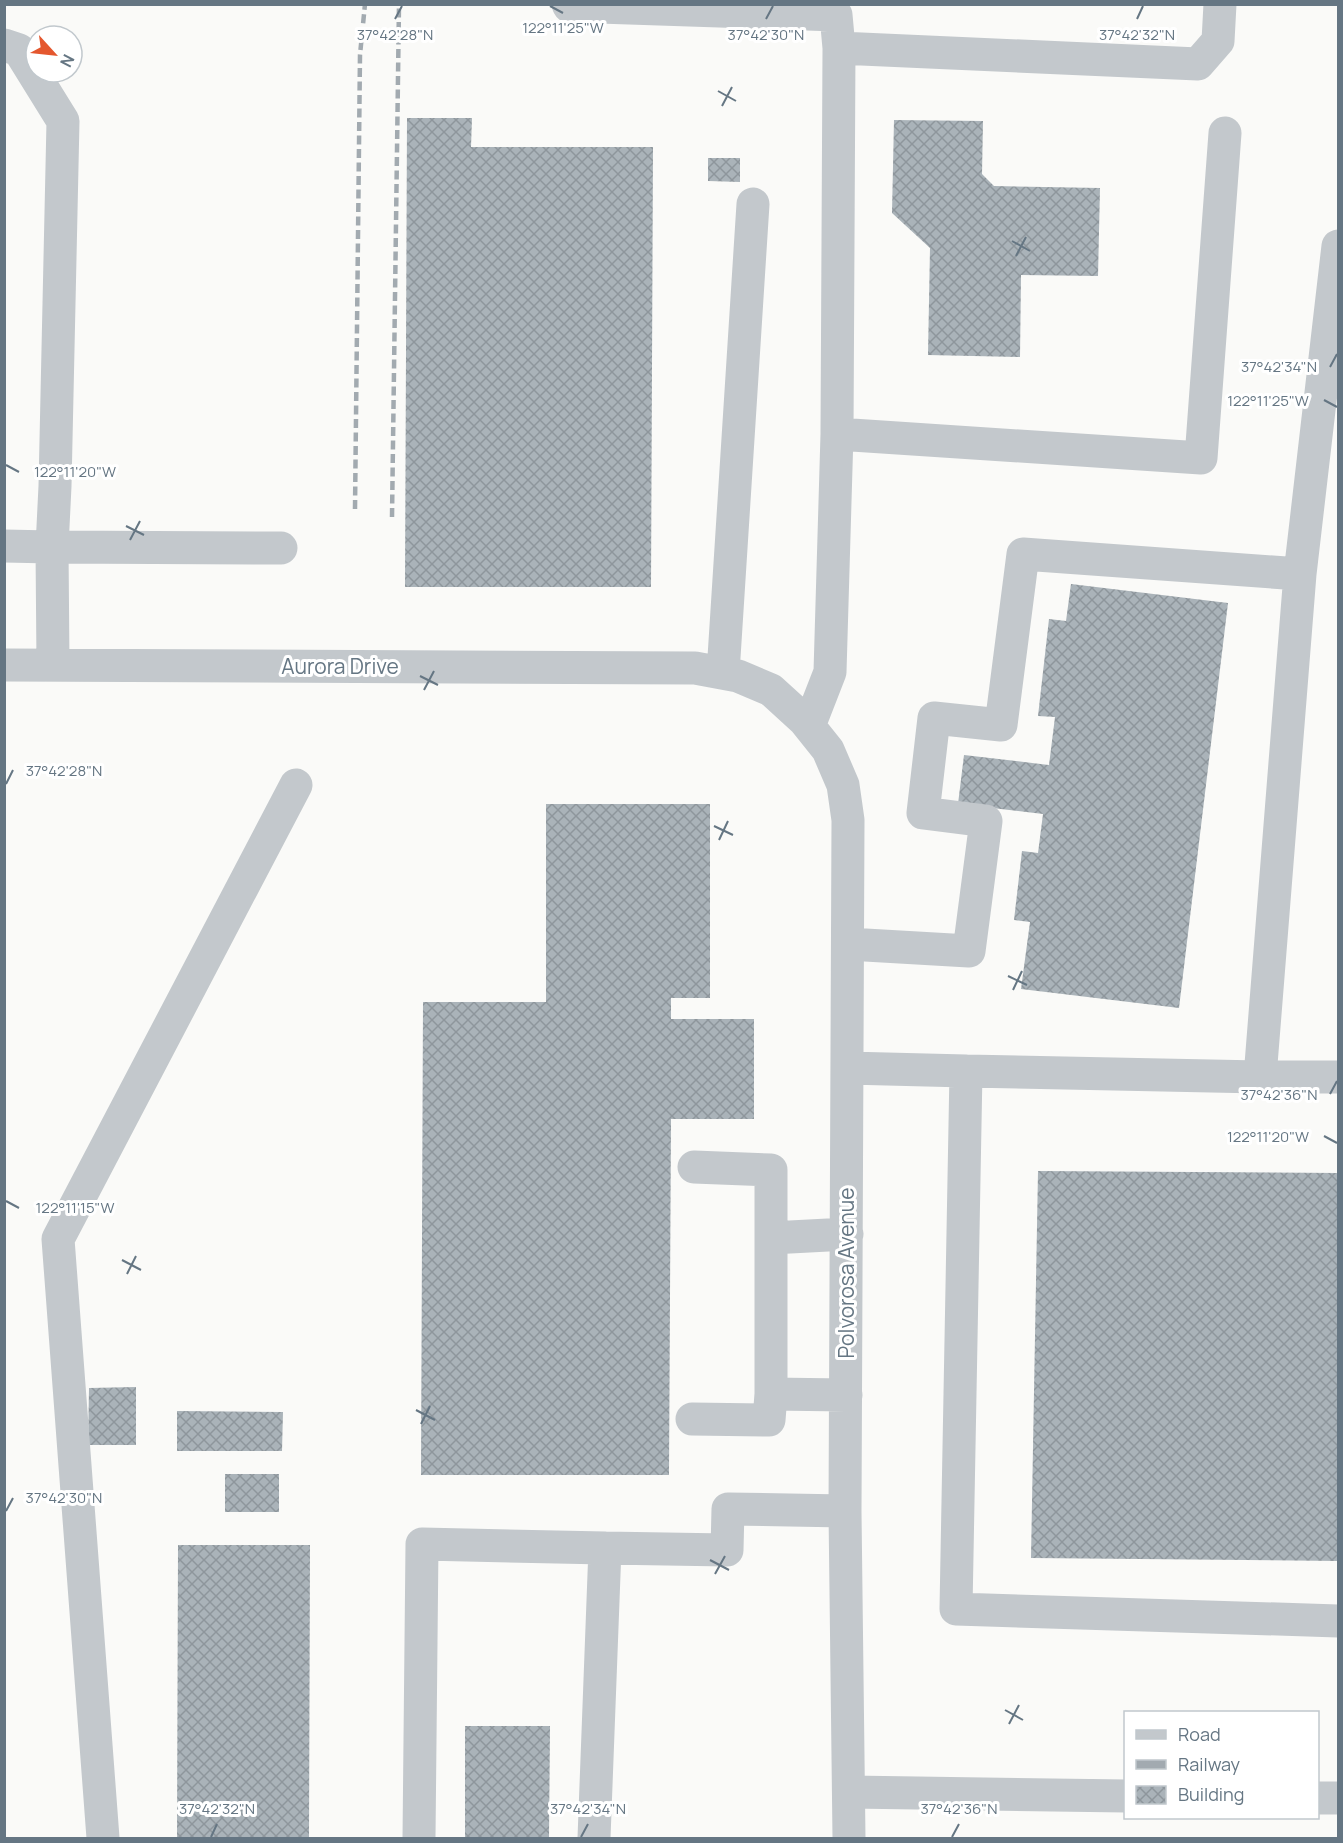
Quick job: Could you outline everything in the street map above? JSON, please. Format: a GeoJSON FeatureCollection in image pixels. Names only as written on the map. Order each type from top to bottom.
{"type":"FeatureCollection","features":[{"type":"Feature","properties":{"kind":"street"},"geometry":{"type":"LineString","coordinates":[[568,4],[569,6],[836,10],[839,48],[837,434],[831,672],[807,723]]}},
{"type":"Feature","properties":{"kind":"street"},"geometry":{"type":"LineString","coordinates":[[839,48],[1198,64],[1218,41],[1220,4]]}},
{"type":"Feature","properties":{"kind":"street"},"geometry":{"type":"LineString","coordinates":[[4,45],[19,50],[63,121],[52,547],[53,665]]}},
{"type":"Feature","properties":{"kind":"street"},"geometry":{"type":"LineString","coordinates":[[837,434],[1201,458],[1225,133]]}},
{"type":"Feature","properties":{"kind":"street"},"geometry":{"type":"LineString","coordinates":[[723,673],[753,204]]}},
{"type":"Feature","properties":{"kind":"street"},"geometry":{"type":"LineString","coordinates":[[1260,1077],[1300,574],[1338,246]]}},
{"type":"Feature","properties":{"kind":"street"},"geometry":{"type":"LineString","coordinates":[[4,546],[281,548]]}},
{"type":"Feature","properties":{"kind":"street"},"geometry":{"type":"LineString","coordinates":[[848,944],[969,951],[986,821],[923,813],[934,718],[1001,725],[1023,554],[1300,574]]}},
{"type":"Feature","properties":{"kind":"street","name":"Aurora Drive"},"geometry":{"type":"LineString","coordinates":[[4,665],[695,668],[738,676],[771,690],[807,723]]}},
{"type":"Feature","properties":{"kind":"street","name":"Polvorosa Avenue"},"geometry":{"type":"LineString","coordinates":[[807,723],[828,750],[843,785],[848,820],[845,1511],[849,1839]]}},
{"type":"Feature","properties":{"kind":"street"},"geometry":{"type":"LineString","coordinates":[[103,1839],[58,1239],[296,785]]}},
{"type":"Feature","properties":{"kind":"street"},"geometry":{"type":"LineString","coordinates":[[847,1068],[1338,1077]]}},
{"type":"Feature","properties":{"kind":"street"},"geometry":{"type":"LineString","coordinates":[[966,1071],[957,1609],[1338,1621]]}},
{"type":"Feature","properties":{"kind":"street"},"geometry":{"type":"LineString","coordinates":[[692,1419],[769,1420],[771,1394],[771,1170],[694,1167]]}},
{"type":"Feature","properties":{"kind":"street"},"geometry":{"type":"LineString","coordinates":[[771,1238],[847,1234]]}},
{"type":"Feature","properties":{"kind":"street"},"geometry":{"type":"LineString","coordinates":[[771,1394],[846,1395]]}},
{"type":"Feature","properties":{"kind":"street"},"geometry":{"type":"LineString","coordinates":[[419,1839],[422,1544],[727,1550],[728,1509],[845,1511]]}},
{"type":"Feature","properties":{"kind":"street"},"geometry":{"type":"LineString","coordinates":[[594,1839],[605,1548]]}},
{"type":"Feature","properties":{"kind":"street"},"geometry":{"type":"LineString","coordinates":[[850,1792],[1124,1796]]}},
{"type":"Feature","properties":{"kind":"street"},"geometry":{"type":"LineString","coordinates":[[1319,1798],[1338,1798]]}},
{"type":"Feature","properties":{"kind":"building"},"geometry":{"type":"Polygon","coordinates":[[[407,118],[472,118],[471,147],[653,147],[651,587],[405,587],[407,118]]]}},
{"type":"Feature","properties":{"kind":"building"},"geometry":{"type":"Polygon","coordinates":[[[894,120],[983,121],[982,174],[994,186],[1100,188],[1098,276],[1021,275],[1020,357],[928,355],[930,248],[892,213],[894,120]]]}},
{"type":"Feature","properties":{"kind":"building"},"geometry":{"type":"Polygon","coordinates":[[[708,158],[740,158],[740,182],[708,181],[708,158]]]}},
{"type":"Feature","properties":{"kind":"building"},"geometry":{"type":"Polygon","coordinates":[[[1071,584],[1228,603],[1179,1008],[1021,989],[1030,922],[1014,920],[1022,851],[1038,853],[1043,814],[958,804],[964,755],[1049,765],[1055,717],[1038,716],[1049,619],[1066,621],[1071,584]]]}},
{"type":"Feature","properties":{"kind":"building"},"geometry":{"type":"Polygon","coordinates":[[[546,804],[710,804],[710,998],[671,998],[671,1019],[754,1019],[754,1119],[671,1119],[669,1475],[421,1475],[423,1002],[546,1002],[546,804]]]}},
{"type":"Feature","properties":{"kind":"building"},"geometry":{"type":"Polygon","coordinates":[[[1038,1171],[1338,1173],[1338,1561],[1031,1558],[1038,1171]]]}},
{"type":"Feature","properties":{"kind":"building"},"geometry":{"type":"Polygon","coordinates":[[[136,1387],[136,1445],[88,1445],[89,1388],[136,1387]]]}},
{"type":"Feature","properties":{"kind":"building"},"geometry":{"type":"Polygon","coordinates":[[[177,1411],[283,1412],[282,1451],[177,1451],[177,1411]]]}},
{"type":"Feature","properties":{"kind":"building"},"geometry":{"type":"Polygon","coordinates":[[[225,1474],[279,1474],[279,1512],[225,1512],[225,1474]]]}},
{"type":"Feature","properties":{"kind":"building"},"geometry":{"type":"Polygon","coordinates":[[[178,1545],[310,1545],[309,1838],[177,1838],[178,1545]]]}},
{"type":"Feature","properties":{"kind":"building"},"geometry":{"type":"Polygon","coordinates":[[[465,1726],[550,1726],[549,1838],[465,1838],[465,1726]]]}},
{"type":"Feature","properties":{"kind":"railway"},"geometry":{"type":"LineString","coordinates":[[355,509],[360,55],[365,4]]}},
{"type":"Feature","properties":{"kind":"railway"},"geometry":{"type":"LineString","coordinates":[[392,517],[399,4]]}}]}
